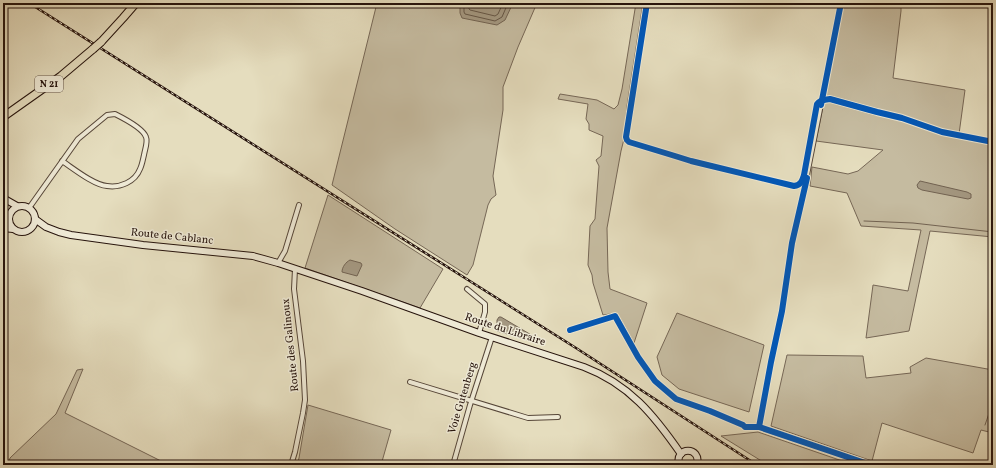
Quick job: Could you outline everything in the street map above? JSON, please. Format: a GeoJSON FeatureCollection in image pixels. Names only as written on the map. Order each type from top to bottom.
{"type":"FeatureCollection","features":[{"type":"Feature","properties":{"kind":"main road","name":"N 21"},"geometry":{"type":"LineString","coordinates":[[3,118],[61,76],[93,49],[124,18],[136,3]]}},
{"type":"Feature","properties":{"kind":"main road"},"geometry":{"type":"LineString","coordinates":[[3,199],[17,206],[29,208],[35,219],[46,227]]}},
{"type":"Feature","properties":{"kind":"main road"},"geometry":{"type":"LineString","coordinates":[[3,199],[7,219],[13,229]]}},
{"type":"Feature","properties":{"kind":"main road"},"geometry":{"type":"LineString","coordinates":[[7,219],[17,206]]}},
{"type":"Feature","properties":{"kind":"main road"},"geometry":{"type":"LineString","coordinates":[[3,228],[13,229],[20,232],[28,231],[35,219]]}},
{"type":"Feature","properties":{"kind":"main road"},"geometry":{"type":"LineString","coordinates":[[31,228],[46,227]]}},
{"type":"Feature","properties":{"kind":"main road","name":"Route de Cablanc"},"geometry":{"type":"LineString","coordinates":[[46,227],[71,235],[143,245],[252,256],[295,269]]}},
{"type":"Feature","properties":{"kind":"main road","name":"Route du Libraire"},"geometry":{"type":"LineString","coordinates":[[295,269],[598,373],[616,382],[636,398],[654,418],[681,454]]}},
{"type":"Feature","properties":{"kind":"main road"},"geometry":{"type":"LineString","coordinates":[[679,465],[678,459],[681,454],[686,451],[692,452],[697,456],[697,465]]}},
{"type":"Feature","properties":{"kind":"street"},"geometry":{"type":"LineString","coordinates":[[760,427],[770,366],[782,311],[792,243],[805,186],[841,3]]}},
{"type":"Feature","properties":{"kind":"street"},"geometry":{"type":"LineString","coordinates":[[29,208],[62,161],[78,139],[107,115],[114,114],[142,130],[146,136],[147,144],[140,169],[136,176],[128,183],[116,187],[97,184],[62,161]]}},
{"type":"Feature","properties":{"kind":"street"},"geometry":{"type":"LineString","coordinates":[[278,263],[285,251],[299,204]]}},
{"type":"Feature","properties":{"kind":"street","name":"Route des Galinoux"},"geometry":{"type":"LineString","coordinates":[[291,465],[305,400],[303,361],[294,289],[295,269]]}},
{"type":"Feature","properties":{"kind":"street"},"geometry":{"type":"LineString","coordinates":[[467,289],[485,304],[485,312],[480,333]]}},
{"type":"Feature","properties":{"kind":"street"},"geometry":{"type":"LineString","coordinates":[[570,330],[615,316],[638,357],[655,381],[676,399],[723,416],[745,427],[760,427],[871,465]]}},
{"type":"Feature","properties":{"kind":"street","name":"Voie Gutenberg"},"geometry":{"type":"LineString","coordinates":[[452,465],[492,337]]}},
{"type":"Feature","properties":{"kind":"street"},"geometry":{"type":"LineString","coordinates":[[410,382],[528,418],[558,417]]}},
{"type":"Feature","properties":{"kind":"shaded area"},"geometry":{"type":"Polygon","coordinates":[[[377,3],[537,3],[503,87],[503,110],[493,176],[496,195],[491,199],[488,205],[473,265],[467,275],[395,229],[332,185],[377,3]]]}},
{"type":"Feature","properties":{"kind":"shaded area"},"geometry":{"type":"Polygon","coordinates":[[[636,3],[643,3],[627,106],[624,139],[607,228],[610,289],[647,303],[634,343],[617,313],[603,315],[588,265],[590,226],[595,219],[599,166],[596,160],[601,156],[603,136],[589,130],[589,124],[586,119],[588,104],[558,99],[560,94],[597,100],[614,109],[618,105],[636,3]]]}},
{"type":"Feature","properties":{"kind":"shaded area"},"geometry":{"type":"Polygon","coordinates":[[[844,3],[901,3],[893,78],[965,90],[959,134],[993,142],[993,237],[930,231],[909,331],[866,338],[873,285],[908,291],[921,230],[861,226],[847,193],[810,186],[812,167],[848,174],[858,171],[883,150],[816,141],[844,3]]]}},
{"type":"Feature","properties":{"kind":"shaded area"},"geometry":{"type":"Polygon","coordinates":[[[328,195],[443,269],[420,308],[305,268],[328,195]]]}},
{"type":"Feature","properties":{"kind":"shaded area"},"geometry":{"type":"Polygon","coordinates":[[[677,313],[764,345],[749,412],[679,389],[662,375],[657,357],[677,313]]]}},
{"type":"Feature","properties":{"kind":"shaded area"},"geometry":{"type":"Polygon","coordinates":[[[787,355],[863,356],[866,378],[911,373],[910,367],[926,358],[993,370],[993,433],[981,430],[973,453],[882,423],[872,461],[771,426],[787,355]]]}},
{"type":"Feature","properties":{"kind":"shaded area"},"geometry":{"type":"Polygon","coordinates":[[[83,369],[65,413],[169,465],[8,465],[10,458],[56,414],[77,370],[83,369]]]}},
{"type":"Feature","properties":{"kind":"shaded area"},"geometry":{"type":"Polygon","coordinates":[[[308,405],[391,430],[381,465],[297,465],[308,405]]]}},
{"type":"Feature","properties":{"kind":"shaded area"},"geometry":{"type":"Polygon","coordinates":[[[758,432],[854,465],[768,465],[721,436],[758,432]]]}},
{"type":"Feature","properties":{"kind":"water"},"geometry":{"type":"Polygon","coordinates":[[[460,3],[513,3],[505,20],[497,25],[462,18],[460,13],[460,3]]]}},
{"type":"Feature","properties":{"kind":"water"},"geometry":{"type":"Polygon","coordinates":[[[920,181],[967,192],[971,194],[971,198],[968,199],[922,190],[918,188],[917,185],[920,181]]]}},
{"type":"Feature","properties":{"kind":"water"},"geometry":{"type":"Polygon","coordinates":[[[350,260],[361,263],[362,265],[357,276],[342,272],[344,265],[350,260]]]}},
{"type":"Feature","properties":{"kind":"water"},"geometry":{"type":"Polygon","coordinates":[[[499,317],[533,336],[533,341],[497,331],[497,320],[499,317]]]}},
{"type":"Feature","properties":{"kind":"waterway"},"geometry":{"type":"LineString","coordinates":[[864,221],[913,223],[993,232]]}},
{"type":"Feature","properties":{"kind":"waterway"},"geometry":{"type":"LineString","coordinates":[[985,425],[993,402]]}},
{"type":"Feature","properties":{"kind":"railway"},"geometry":{"type":"LineString","coordinates":[[29,3],[576,348],[757,465]]}},
{"type":"Feature","properties":{"kind":"cycle path"},"geometry":{"type":"LineString","coordinates":[[647,3],[626,137],[629,142],[691,161],[794,186],[800,184],[802,181],[817,104],[823,100],[830,99],[902,118],[942,132],[993,142]]}},
{"type":"Feature","properties":{"kind":"cycle path"},"geometry":{"type":"LineString","coordinates":[[821,105],[841,3]]}},
{"type":"Feature","properties":{"kind":"cycle path"},"geometry":{"type":"LineString","coordinates":[[759,427],[782,311],[792,243],[807,178]]}},
{"type":"Feature","properties":{"kind":"cycle path"},"geometry":{"type":"LineString","coordinates":[[570,330],[615,316],[638,357],[655,381],[676,399],[710,411],[745,427],[759,427],[871,465]]}}]}
